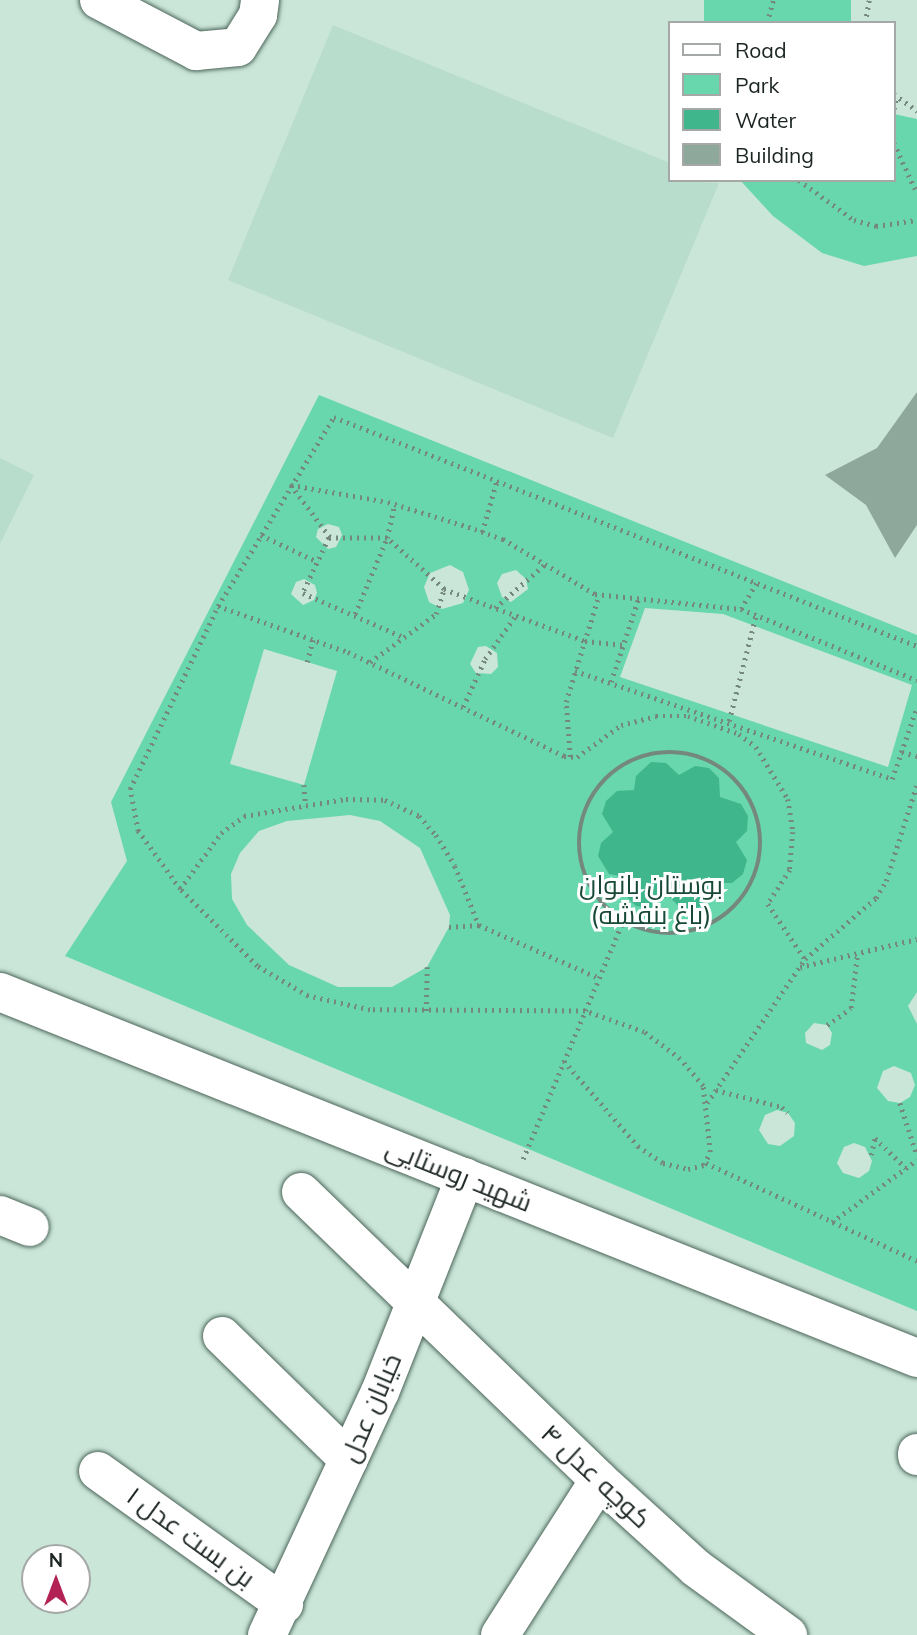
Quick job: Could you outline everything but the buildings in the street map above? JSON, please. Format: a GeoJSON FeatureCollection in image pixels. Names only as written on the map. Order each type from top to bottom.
{"type":"FeatureCollection","features":[{"type":"Feature","properties":{"kind":"street"},"geometry":{"type":"LineString","coordinates":[[99,0],[196,51],[238,47],[258,15],[260,0]]}},
{"type":"Feature","properties":{"kind":"street","name":"شهید روستایی"},"geometry":{"type":"LineString","coordinates":[[0,992],[917,1358]]}},
{"type":"Feature","properties":{"kind":"street","name":"خیابان عدل"},"geometry":{"type":"LineString","coordinates":[[276,1619],[349,1460],[465,1177]]}},
{"type":"Feature","properties":{"kind":"street","name":"کوچه عدل ۴"},"geometry":{"type":"LineString","coordinates":[[301,1192],[599,1480],[696,1568],[788,1635]]}},
{"type":"Feature","properties":{"kind":"street"},"geometry":{"type":"LineString","coordinates":[[222,1336],[349,1460]]}},
{"type":"Feature","properties":{"kind":"street","name":"بن بست عدل ۱"},"geometry":{"type":"LineString","coordinates":[[98,1471],[276,1619]]}},
{"type":"Feature","properties":{"kind":"street"},"geometry":{"type":"LineString","coordinates":[[500,1635],[599,1480]]}},
{"type":"Feature","properties":{"kind":"path"},"geometry":{"type":"LineString","coordinates":[[768,21],[773,0]]}},
{"type":"Feature","properties":{"kind":"path"},"geometry":{"type":"LineString","coordinates":[[865,21],[869,0]]}},
{"type":"Feature","properties":{"kind":"path"},"geometry":{"type":"LineString","coordinates":[[896,98],[917,111]]}},
{"type":"Feature","properties":{"kind":"path"},"geometry":{"type":"LineString","coordinates":[[896,147],[917,193]]}},
{"type":"Feature","properties":{"kind":"path"},"geometry":{"type":"LineString","coordinates":[[802,182],[854,220],[876,226],[917,220]]}},
{"type":"Feature","properties":{"kind":"path"},"geometry":{"type":"LineString","coordinates":[[706,1163],[710,1152],[703,1086],[693,1072],[644,1032],[585,1011],[426,1011],[342,1006],[309,996],[257,966],[180,889],[138,831],[130,789],[218,606],[334,417],[917,646]]}},
{"type":"Feature","properties":{"kind":"path"},"geometry":{"type":"LineString","coordinates":[[482,532],[497,480]]}},
{"type":"Feature","properties":{"kind":"path"},"geometry":{"type":"LineString","coordinates":[[291,485],[395,504],[482,532],[599,595],[720,604],[741,609],[917,680]]}},
{"type":"Feature","properties":{"kind":"path"},"geometry":{"type":"LineString","coordinates":[[291,485],[331,538]]}},
{"type":"Feature","properties":{"kind":"path"},"geometry":{"type":"LineString","coordinates":[[355,614],[387,538],[395,504]]}},
{"type":"Feature","properties":{"kind":"path"},"geometry":{"type":"LineString","coordinates":[[261,536],[318,562]]}},
{"type":"Feature","properties":{"kind":"path"},"geometry":{"type":"LineString","coordinates":[[331,538],[387,538],[444,589],[585,640],[624,645]]}},
{"type":"Feature","properties":{"kind":"path"},"geometry":{"type":"LineString","coordinates":[[331,538],[303,593],[404,637]]}},
{"type":"Feature","properties":{"kind":"path"},"geometry":{"type":"LineString","coordinates":[[495,608],[544,565]]}},
{"type":"Feature","properties":{"kind":"path"},"geometry":{"type":"LineString","coordinates":[[741,609],[757,583]]}},
{"type":"Feature","properties":{"kind":"path"},"geometry":{"type":"LineString","coordinates":[[370,662],[436,614],[444,589]]}},
{"type":"Feature","properties":{"kind":"path"},"geometry":{"type":"LineString","coordinates":[[570,757],[566,702],[599,595]]}},
{"type":"Feature","properties":{"kind":"path"},"geometry":{"type":"LineString","coordinates":[[611,682],[638,600]]}},
{"type":"Feature","properties":{"kind":"path"},"geometry":{"type":"LineString","coordinates":[[218,606],[370,662],[570,757],[577,757],[606,734],[640,719],[673,714],[719,724],[757,747],[788,799],[793,832],[790,870],[768,904],[805,959]]}},
{"type":"Feature","properties":{"kind":"path"},"geometry":{"type":"LineString","coordinates":[[463,707],[485,659],[516,615]]}},
{"type":"Feature","properties":{"kind":"path"},"geometry":{"type":"LineString","coordinates":[[729,721],[756,615]]}},
{"type":"Feature","properties":{"kind":"path"},"geometry":{"type":"LineString","coordinates":[[307,662],[313,640]]}},
{"type":"Feature","properties":{"kind":"path"},"geometry":{"type":"LineString","coordinates":[[575,671],[721,718],[892,779],[917,707]]}},
{"type":"Feature","properties":{"kind":"path"},"geometry":{"type":"LineString","coordinates":[[719,724],[721,718]]}},
{"type":"Feature","properties":{"kind":"path"},"geometry":{"type":"LineString","coordinates":[[902,752],[917,756]]}},
{"type":"Feature","properties":{"kind":"path"},"geometry":{"type":"LineString","coordinates":[[691,754],[718,765],[739,784],[754,808],[762,836],[760,864],[749,891],[730,912],[706,928],[678,934],[650,932],[623,921],[601,903],[586,879],[579,851],[581,823],[591,796],[610,774],[653,755],[691,754]]}},
{"type":"Feature","properties":{"kind":"path"},"geometry":{"type":"LineString","coordinates":[[706,1103],[805,959],[876,898],[886,881],[917,784]]}},
{"type":"Feature","properties":{"kind":"path"},"geometry":{"type":"LineString","coordinates":[[304,785],[306,806]]}},
{"type":"Feature","properties":{"kind":"path"},"geometry":{"type":"LineString","coordinates":[[180,889],[221,833],[244,816],[346,799],[385,800],[419,816],[455,866],[479,925]]}},
{"type":"Feature","properties":{"kind":"path"},"geometry":{"type":"LineString","coordinates":[[508,1195],[623,921]]}},
{"type":"Feature","properties":{"kind":"path"},"geometry":{"type":"LineString","coordinates":[[449,927],[479,925],[599,978]]}},
{"type":"Feature","properties":{"kind":"path"},"geometry":{"type":"LineString","coordinates":[[799,968],[857,956],[917,939]]}},
{"type":"Feature","properties":{"kind":"path"},"geometry":{"type":"LineString","coordinates":[[827,1025],[851,1008],[857,956]]}},
{"type":"Feature","properties":{"kind":"path"},"geometry":{"type":"LineString","coordinates":[[426,1011],[427,967]]}},
{"type":"Feature","properties":{"kind":"path"},"geometry":{"type":"LineString","coordinates":[[564,1061],[638,1146],[663,1163],[688,1169],[706,1163],[917,1261]]}},
{"type":"Feature","properties":{"kind":"path"},"geometry":{"type":"LineString","coordinates":[[716,1090],[782,1107],[788,1113]]}},
{"type":"Feature","properties":{"kind":"path"},"geometry":{"type":"LineString","coordinates":[[831,1222],[906,1168],[917,1157],[900,1103]]}},
{"type":"Feature","properties":{"kind":"path"},"geometry":{"type":"LineString","coordinates":[[871,1155],[875,1138],[906,1168]]}},
{"type":"Feature","properties":{"kind":"shaded area"},"geometry":{"type":"Polygon","coordinates":[[[333,25],[668,162],[668,182],[719,183],[613,438],[228,280],[333,25]]]}},
{"type":"Feature","properties":{"kind":"shaded area"},"geometry":{"type":"Polygon","coordinates":[[[0,458],[34,475],[0,544],[0,458]]]}},
{"type":"Feature","properties":{"kind":"green space"},"geometry":{"type":"Polygon","coordinates":[[[704,0],[851,0],[851,21],[704,21],[704,0]]]}},
{"type":"Feature","properties":{"kind":"green space"},"geometry":{"type":"Polygon","coordinates":[[[896,114],[917,119],[917,256],[864,266],[822,253],[773,216],[742,182],[896,182],[896,114]]]}},
{"type":"Feature","properties":{"kind":"green space","name":"بوستان بانوان (باغ بنفشه)"},"geometry":{"type":"Polygon","coordinates":[[[319,395],[917,635],[917,992],[908,1006],[917,1024],[917,1311],[65,956],[127,861],[111,802],[319,395]],[[328,524],[318,529],[316,537],[328,549],[336,547],[342,535],[339,527],[328,524]],[[450,565],[430,573],[424,587],[429,602],[442,609],[463,603],[469,590],[463,572],[450,565]],[[516,570],[502,574],[497,583],[502,597],[511,602],[528,589],[526,579],[516,570]],[[304,579],[296,582],[291,594],[303,605],[314,600],[317,593],[315,585],[304,579]],[[645,608],[620,677],[888,767],[912,685],[723,614],[645,608]],[[486,646],[478,647],[470,664],[476,673],[491,674],[498,667],[497,653],[486,646]],[[264,649],[230,764],[304,785],[337,671],[264,649]],[[350,815],[287,821],[259,831],[240,853],[231,874],[232,899],[247,925],[289,965],[338,987],[392,987],[427,967],[449,927],[450,915],[420,848],[380,821],[350,815]],[[814,1023],[805,1033],[806,1043],[822,1050],[830,1045],[832,1033],[827,1025],[814,1023]],[[894,1066],[883,1071],[877,1088],[888,1101],[900,1103],[910,1097],[915,1085],[911,1073],[894,1066]],[[777,1110],[765,1115],[759,1130],[768,1144],[780,1146],[794,1136],[795,1123],[788,1113],[777,1110]],[[854,1143],[844,1147],[837,1163],[843,1173],[859,1178],[869,1171],[872,1161],[865,1147],[854,1143]]]}},
{"type":"Feature","properties":{"kind":"water"},"geometry":{"type":"Polygon","coordinates":[[[651,762],[666,763],[679,775],[695,766],[709,768],[719,778],[720,797],[741,804],[748,816],[747,831],[736,842],[747,860],[743,874],[732,883],[714,883],[707,903],[695,909],[681,908],[668,896],[651,908],[636,906],[626,896],[625,877],[609,874],[598,856],[601,843],[613,832],[602,814],[606,801],[617,791],[634,790],[636,776],[651,762]]]}}]}
